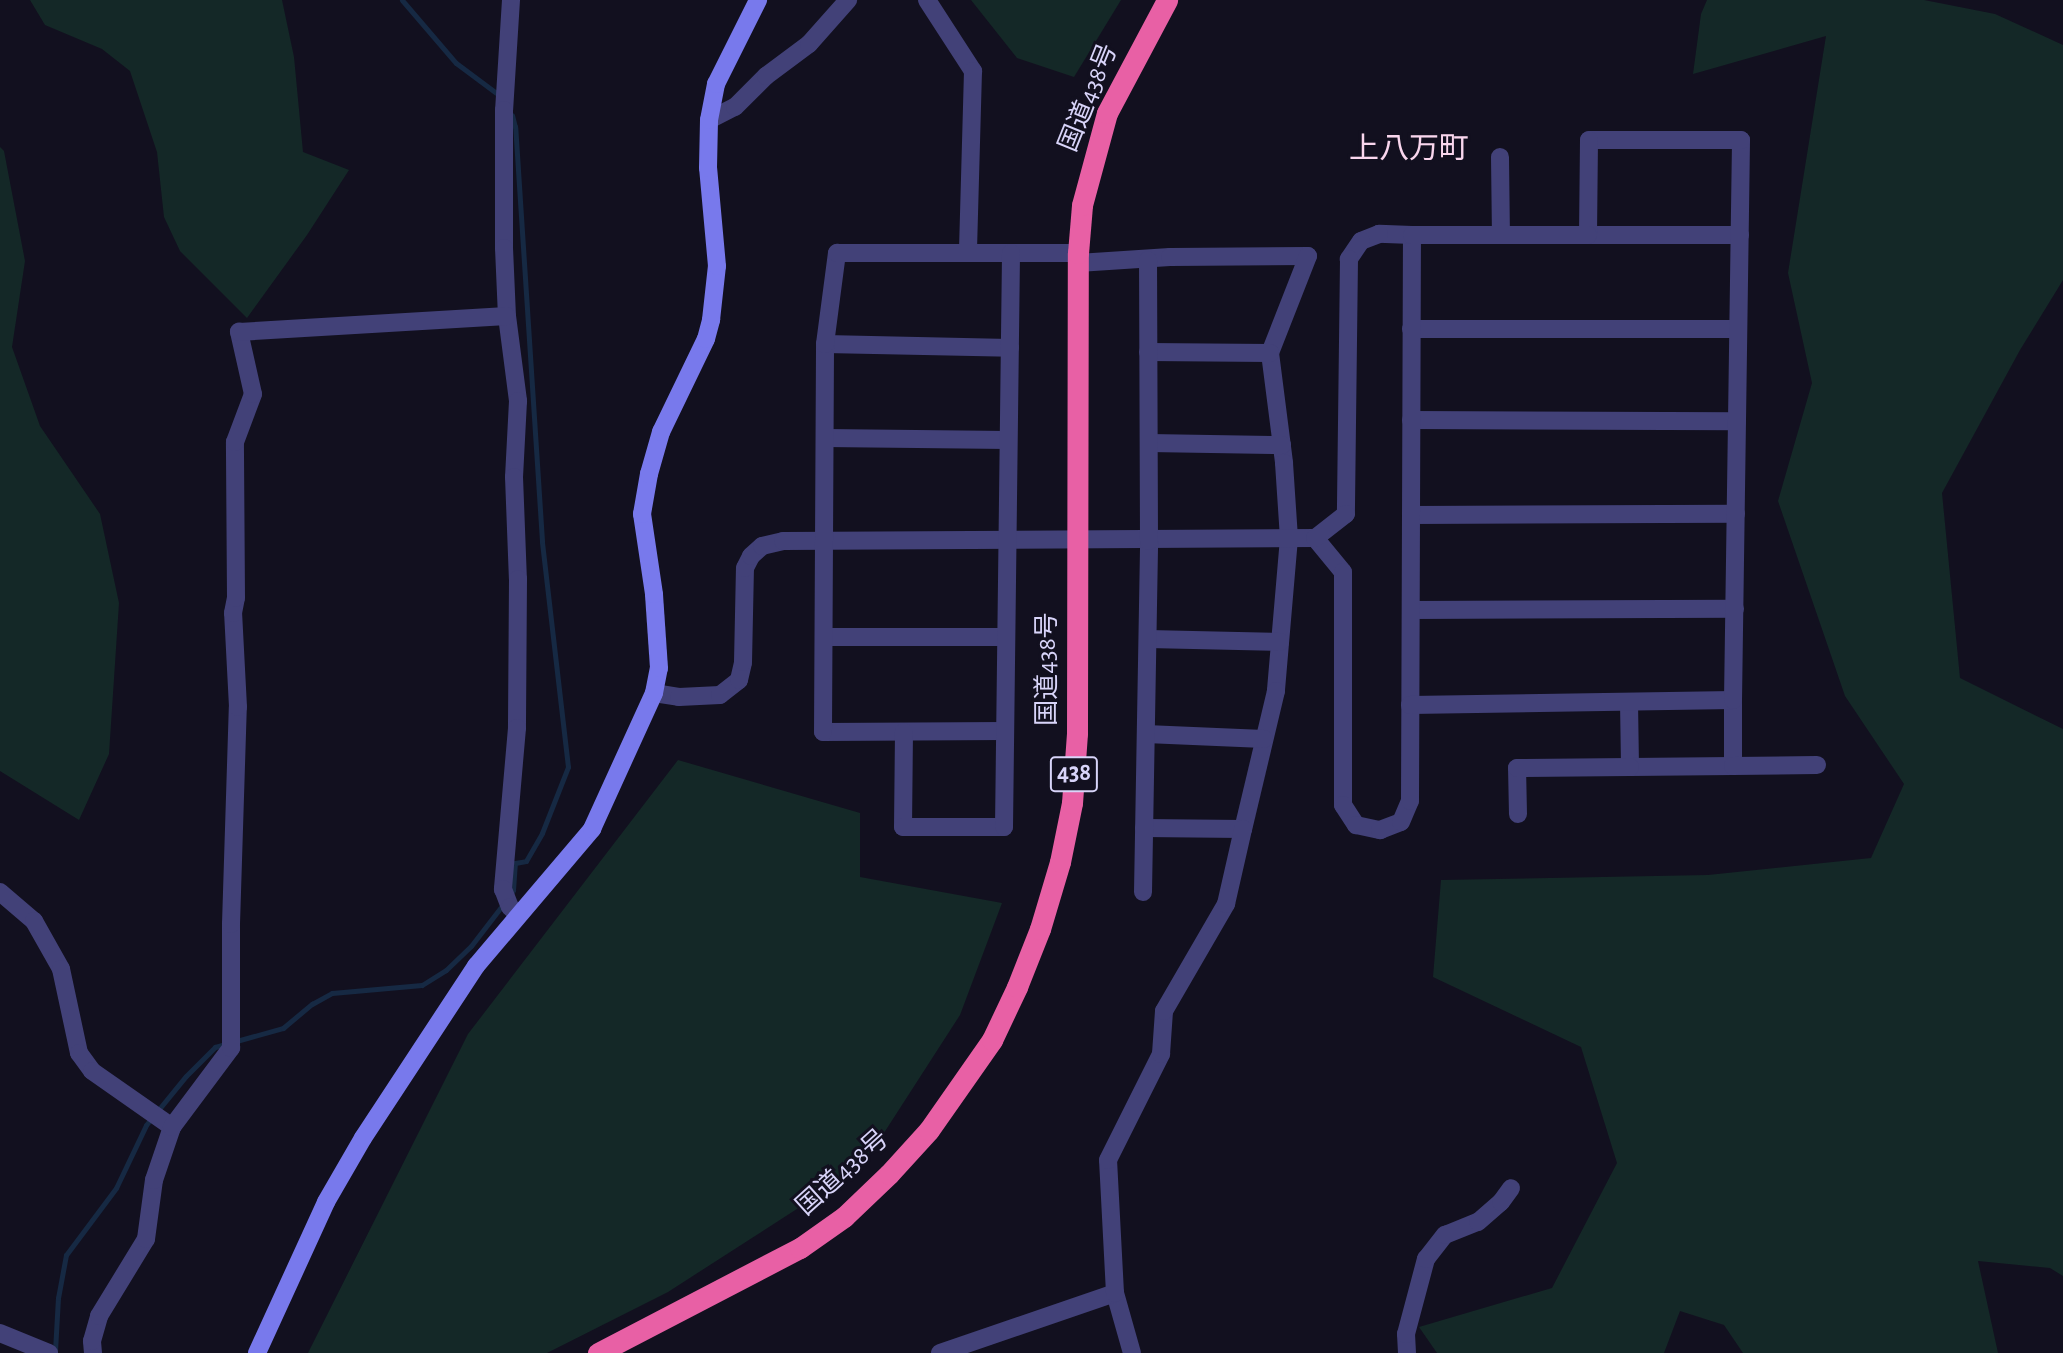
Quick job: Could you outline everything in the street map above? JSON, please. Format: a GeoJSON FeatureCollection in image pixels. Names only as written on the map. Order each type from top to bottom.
{"type":"FeatureCollection","features":[{"type":"Feature","properties":{"kind":"highway","name":"国道438号"},"geometry":{"type":"LineString","coordinates":[[598,1353],[779,1260],[844,1217],[890,1174],[929,1130],[992,1040],[1040,929],[1060,862],[1072,803],[1077,733],[1078,258],[1088,176],[1107,113],[1167,0]]}},
{"type":"Feature","properties":{"kind":"street"},"geometry":{"type":"LineString","coordinates":[[511,0],[505,104],[507,316],[518,401],[514,477],[518,579],[517,728],[503,872],[511,906]]}},
{"type":"Feature","properties":{"kind":"street"},"geometry":{"type":"LineString","coordinates":[[257,1353],[326,1202],[363,1138],[476,966],[511,906],[592,829],[654,693],[659,668],[654,594],[642,514],[661,432],[706,339],[716,295],[709,120],[716,84],[758,0]]}},
{"type":"Feature","properties":{"kind":"street"},"geometry":{"type":"LineString","coordinates":[[709,120],[735,107],[766,76],[809,44],[848,0]]}},
{"type":"Feature","properties":{"kind":"street"},"geometry":{"type":"LineString","coordinates":[[927,0],[973,71],[968,253]]}},
{"type":"Feature","properties":{"kind":"street"},"geometry":{"type":"LineString","coordinates":[[1588,235],[1589,140],[1741,140],[1732,766]]}},
{"type":"Feature","properties":{"kind":"street"},"geometry":{"type":"LineString","coordinates":[[1500,157],[1502,235]]}},
{"type":"Feature","properties":{"kind":"street"},"geometry":{"type":"LineString","coordinates":[[654,693],[679,698],[705,696],[731,689],[739,680],[743,662],[745,568],[751,555],[762,546],[783,541],[1315,538],[1346,514],[1349,259],[1361,241],[1379,234],[1740,235]]}},
{"type":"Feature","properties":{"kind":"street"},"geometry":{"type":"LineString","coordinates":[[1315,538],[1343,572],[1343,804],[1356,825],[1380,830],[1401,822],[1410,801],[1412,235]]}},
{"type":"Feature","properties":{"kind":"street"},"geometry":{"type":"LineString","coordinates":[[1005,731],[823,732],[825,344],[837,253],[1011,253],[1148,260],[1170,257],[1308,256],[1269,353],[1282,445],[1289,538],[1276,691],[1226,904],[1164,1011],[1161,1054],[1108,1160],[1115,1293],[1132,1353]]}},
{"type":"Feature","properties":{"kind":"street"},"geometry":{"type":"LineString","coordinates":[[904,732],[903,827],[1004,827],[1011,253]]}},
{"type":"Feature","properties":{"kind":"street"},"geometry":{"type":"LineString","coordinates":[[1143,892],[1149,541],[1148,260]]}},
{"type":"Feature","properties":{"kind":"street"},"geometry":{"type":"LineString","coordinates":[[93,1353],[92,1342],[99,1316],[146,1239],[160,1119],[231,1041],[231,924],[238,707],[233,612],[236,598],[235,442],[253,394],[239,332],[507,316]]}},
{"type":"Feature","properties":{"kind":"street"},"geometry":{"type":"LineString","coordinates":[[1412,329],[1738,329]]}},
{"type":"Feature","properties":{"kind":"street"},"geometry":{"type":"LineString","coordinates":[[825,344],[1010,348]]}},
{"type":"Feature","properties":{"kind":"street"},"geometry":{"type":"LineString","coordinates":[[1148,352],[1269,353]]}},
{"type":"Feature","properties":{"kind":"street"},"geometry":{"type":"LineString","coordinates":[[1411,420],[1737,421]]}},
{"type":"Feature","properties":{"kind":"street"},"geometry":{"type":"LineString","coordinates":[[825,438],[1008,440]]}},
{"type":"Feature","properties":{"kind":"street"},"geometry":{"type":"LineString","coordinates":[[1149,443],[1282,445]]}},
{"type":"Feature","properties":{"kind":"street"},"geometry":{"type":"LineString","coordinates":[[1411,515],[1736,514]]}},
{"type":"Feature","properties":{"kind":"street"},"geometry":{"type":"LineString","coordinates":[[1411,610],[1735,609]]}},
{"type":"Feature","properties":{"kind":"street"},"geometry":{"type":"LineString","coordinates":[[824,637],[1006,637]]}},
{"type":"Feature","properties":{"kind":"street"},"geometry":{"type":"LineString","coordinates":[[1147,639],[1280,642]]}},
{"type":"Feature","properties":{"kind":"street"},"geometry":{"type":"LineString","coordinates":[[1410,705],[1733,700]]}},
{"type":"Feature","properties":{"kind":"street"},"geometry":{"type":"LineString","coordinates":[[1629,702],[1630,767]]}},
{"type":"Feature","properties":{"kind":"street"},"geometry":{"type":"LineString","coordinates":[[1146,734],[1265,738]]}},
{"type":"Feature","properties":{"kind":"street"},"geometry":{"type":"LineString","coordinates":[[1518,814],[1517,768],[1817,765]]}},
{"type":"Feature","properties":{"kind":"street"},"geometry":{"type":"LineString","coordinates":[[1144,828],[1243,829]]}},
{"type":"Feature","properties":{"kind":"street"},"geometry":{"type":"LineString","coordinates":[[0,892],[34,921],[61,969],[79,1053],[92,1071],[160,1119]]}},
{"type":"Feature","properties":{"kind":"street"},"geometry":{"type":"LineString","coordinates":[[1407,1353],[1406,1334],[1426,1259],[1445,1235],[1478,1222],[1501,1202],[1511,1188]]}},
{"type":"Feature","properties":{"kind":"street"},"geometry":{"type":"LineString","coordinates":[[940,1353],[1115,1293]]}},
{"type":"Feature","properties":{"kind":"street"},"geometry":{"type":"LineString","coordinates":[[0,1333],[45,1351]]}},
{"type":"Feature","properties":{"kind":"green space"},"geometry":{"type":"Polygon","coordinates":[[[30,0],[282,0],[294,57],[303,152],[349,170],[307,235],[247,318],[180,251],[164,217],[157,152],[130,71],[102,49],[45,25],[30,0]]]}},
{"type":"Feature","properties":{"kind":"green space"},"geometry":{"type":"Polygon","coordinates":[[[971,0],[1121,0],[1074,77],[1017,58],[971,0]]]}},
{"type":"Feature","properties":{"kind":"green space"},"geometry":{"type":"Polygon","coordinates":[[[1707,0],[1924,0],[1995,14],[2063,45],[2063,280],[2020,350],[1942,493],[1960,678],[2063,729],[2063,1276],[2050,1268],[1978,1261],[1998,1353],[1743,1353],[1724,1325],[1680,1311],[1664,1353],[1437,1353],[1419,1327],[1552,1288],[1617,1163],[1581,1047],[1433,977],[1441,880],[1708,875],[1871,858],[1904,784],[1845,696],[1778,501],[1812,383],[1788,273],[1826,36],[1693,74],[1701,14],[1707,0]]]}},
{"type":"Feature","properties":{"kind":"green space"},"geometry":{"type":"Polygon","coordinates":[[[0,147],[4,151],[25,261],[12,347],[40,426],[100,514],[119,603],[109,754],[79,820],[0,771],[0,147]]]}},
{"type":"Feature","properties":{"kind":"green space"},"geometry":{"type":"Polygon","coordinates":[[[678,760],[860,813],[860,877],[1002,903],[960,1015],[862,1167],[668,1292],[547,1353],[308,1353],[468,1034],[678,760]]]}},
{"type":"Feature","properties":{"kind":"waterway"},"geometry":{"type":"LineString","coordinates":[[402,0],[456,63],[499,95]]}},
{"type":"Feature","properties":{"kind":"waterway"},"geometry":{"type":"LineString","coordinates":[[510,895],[513,890],[515,863],[526,861],[542,833],[568,767],[542,541],[515,127],[512,115]]}},
{"type":"Feature","properties":{"kind":"waterway"},"geometry":{"type":"LineString","coordinates":[[55,1351],[58,1298],[66,1255],[116,1188],[146,1125],[186,1076],[215,1047],[283,1028],[312,1004],[332,993],[422,985],[446,970],[471,946],[504,903]]}},
{"type":"Feature","properties":{"kind":"district","name":"上八万町"},"geometry":{"type":"Point","coordinates":[1409,149]}}]}
